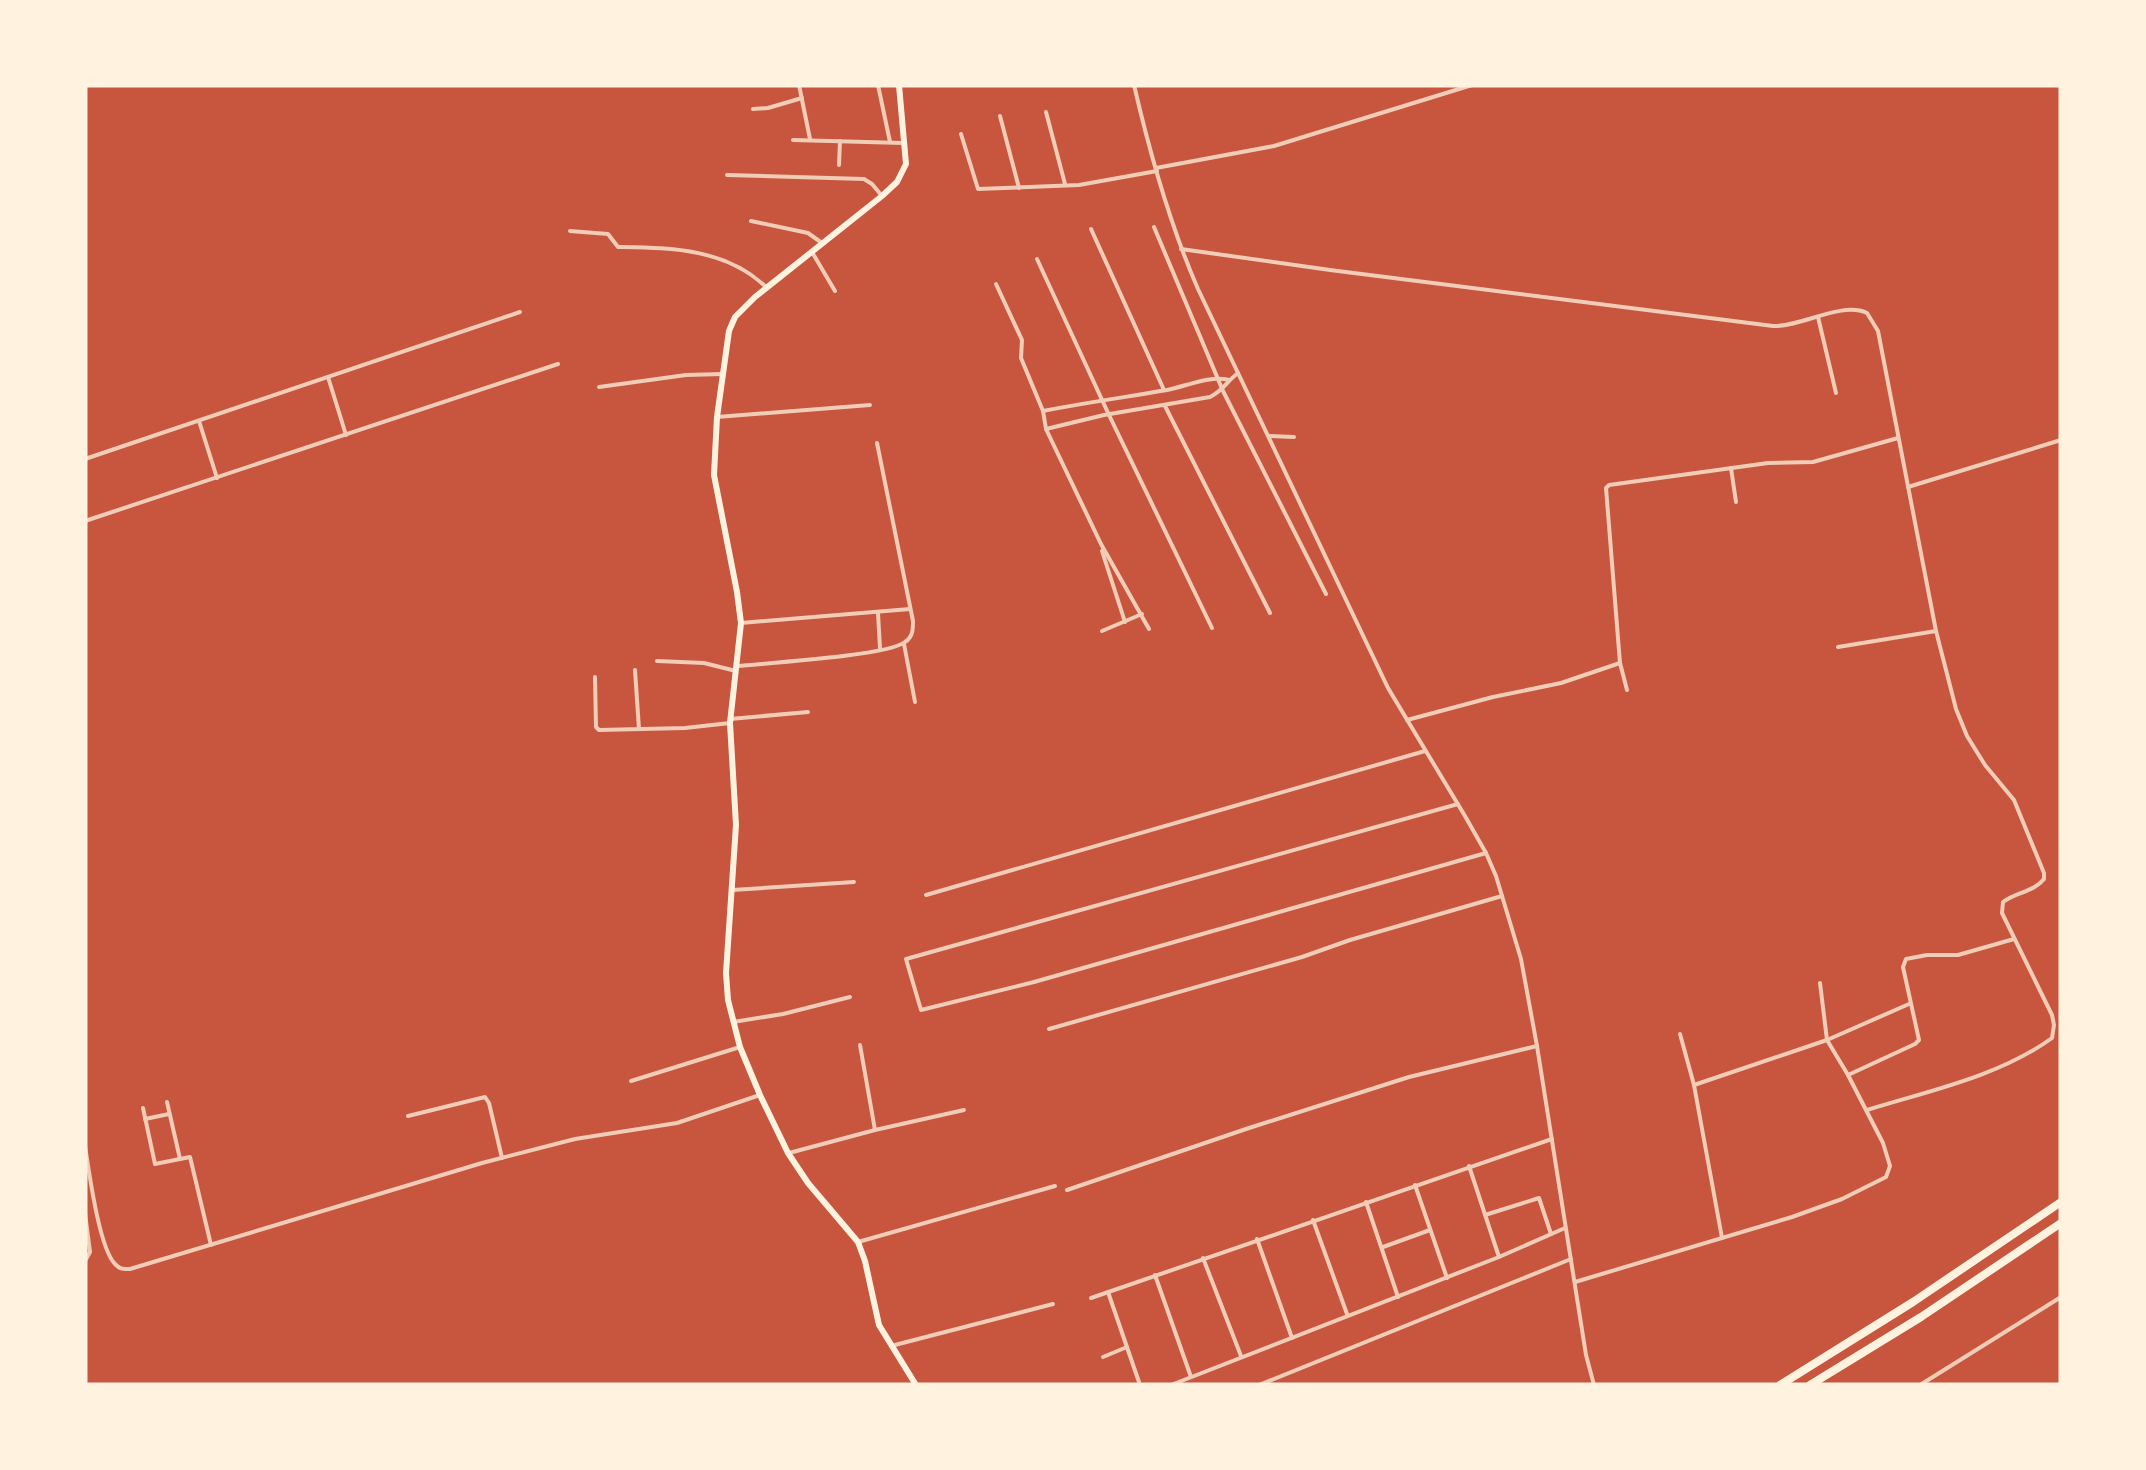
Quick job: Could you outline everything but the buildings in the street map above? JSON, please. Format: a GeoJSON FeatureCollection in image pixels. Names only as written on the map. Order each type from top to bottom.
{"type":"FeatureCollection","features":[{"type":"Feature","properties":{"kind":"highway"},"geometry":{"type":"LineString","coordinates":[[1780,1385],[1913,1302],[2061,1202]]}},
{"type":"Feature","properties":{"kind":"highway"},"geometry":{"type":"LineString","coordinates":[[1810,1385],[2061,1224]]}},
{"type":"Feature","properties":{"kind":"main road"},"geometry":{"type":"LineString","coordinates":[[898,85],[905,169],[898,182],[878,192],[818,238],[812,252],[762,284],[731,324],[720,374],[714,474],[740,624],[728,722],[736,825],[727,936],[728,1000],[757,1096],[808,1182],[858,1242],[866,1261],[876,1316],[916,1385]]}},
{"type":"Feature","properties":{"kind":"street"},"geometry":{"type":"LineString","coordinates":[[799,85],[810,140]]}},
{"type":"Feature","properties":{"kind":"street"},"geometry":{"type":"LineString","coordinates":[[878,85],[891,142]]}},
{"type":"Feature","properties":{"kind":"street"},"geometry":{"type":"LineString","coordinates":[[1135,85],[1182,249],[1238,373],[1363,639],[1406,720],[1486,853],[1502,896],[1521,959],[1538,1046],[1570,1259],[1594,1385]]}},
{"type":"Feature","properties":{"kind":"street"},"geometry":{"type":"LineString","coordinates":[[961,134],[978,189],[1065,186],[1274,146],[1472,85]]}},
{"type":"Feature","properties":{"kind":"street"},"geometry":{"type":"LineString","coordinates":[[753,109],[802,98]]}},
{"type":"Feature","properties":{"kind":"street"},"geometry":{"type":"LineString","coordinates":[[1046,112],[1065,186]]}},
{"type":"Feature","properties":{"kind":"street"},"geometry":{"type":"LineString","coordinates":[[1000,116],[1019,188]]}},
{"type":"Feature","properties":{"kind":"street"},"geometry":{"type":"LineString","coordinates":[[793,140],[903,143]]}},
{"type":"Feature","properties":{"kind":"street"},"geometry":{"type":"LineString","coordinates":[[839,166],[840,141]]}},
{"type":"Feature","properties":{"kind":"street"},"geometry":{"type":"LineString","coordinates":[[727,175],[864,179],[878,192]]}},
{"type":"Feature","properties":{"kind":"street"},"geometry":{"type":"LineString","coordinates":[[752,221],[818,238]]}},
{"type":"Feature","properties":{"kind":"street"},"geometry":{"type":"LineString","coordinates":[[1154,227],[1223,390],[1326,594]]}},
{"type":"Feature","properties":{"kind":"street"},"geometry":{"type":"LineString","coordinates":[[1091,229],[1164,390]]}},
{"type":"Feature","properties":{"kind":"street"},"geometry":{"type":"LineString","coordinates":[[570,231],[608,234],[618,247],[680,249],[703,254],[738,266],[762,284]]}},
{"type":"Feature","properties":{"kind":"street"},"geometry":{"type":"LineString","coordinates":[[1182,249],[1749,323],[1785,326],[1853,309],[1867,313],[1878,331],[1936,631],[1956,709],[1967,736],[2014,800],[2044,873],[2038,887],[2003,902],[2002,913],[2054,1025],[2052,1038],[2022,1058],[1867,1110]]}},
{"type":"Feature","properties":{"kind":"street"},"geometry":{"type":"LineString","coordinates":[[812,252],[835,291]]}},
{"type":"Feature","properties":{"kind":"street"},"geometry":{"type":"LineString","coordinates":[[1038,259],[1212,628]]}},
{"type":"Feature","properties":{"kind":"street"},"geometry":{"type":"LineString","coordinates":[[996,284],[1022,340],[1022,358],[1046,429],[1101,544],[1149,629]]}},
{"type":"Feature","properties":{"kind":"street"},"geometry":{"type":"LineString","coordinates":[[85,459],[520,312]]}},
{"type":"Feature","properties":{"kind":"street"},"geometry":{"type":"LineString","coordinates":[[1818,317],[1836,394]]}},
{"type":"Feature","properties":{"kind":"street"},"geometry":{"type":"LineString","coordinates":[[85,522],[558,364]]}},
{"type":"Feature","properties":{"kind":"street"},"geometry":{"type":"LineString","coordinates":[[1046,429],[1198,400],[1223,390],[1238,373]]}},
{"type":"Feature","properties":{"kind":"street"},"geometry":{"type":"LineString","coordinates":[[599,387],[686,374],[720,374]]}},
{"type":"Feature","properties":{"kind":"street"},"geometry":{"type":"LineString","coordinates":[[328,377],[346,435]]}},
{"type":"Feature","properties":{"kind":"street"},"geometry":{"type":"LineString","coordinates":[[1043,411],[1197,384],[1217,377],[1228,380]]}},
{"type":"Feature","properties":{"kind":"street"},"geometry":{"type":"LineString","coordinates":[[717,417],[870,405]]}},
{"type":"Feature","properties":{"kind":"street"},"geometry":{"type":"LineString","coordinates":[[1165,406],[1270,612]]}},
{"type":"Feature","properties":{"kind":"street"},"geometry":{"type":"LineString","coordinates":[[198,421],[217,478]]}},
{"type":"Feature","properties":{"kind":"street"},"geometry":{"type":"LineString","coordinates":[[1267,436],[1294,437]]}},
{"type":"Feature","properties":{"kind":"street"},"geometry":{"type":"LineString","coordinates":[[1627,690],[1620,663],[1608,485],[1768,463],[1813,462],[1898,438]]}},
{"type":"Feature","properties":{"kind":"street"},"geometry":{"type":"LineString","coordinates":[[1908,487],[2061,440]]}},
{"type":"Feature","properties":{"kind":"street"},"geometry":{"type":"LineString","coordinates":[[657,661],[736,669],[904,644],[913,632],[910,609],[877,443]]}},
{"type":"Feature","properties":{"kind":"street"},"geometry":{"type":"LineString","coordinates":[[1731,468],[1736,502]]}},
{"type":"Feature","properties":{"kind":"street"},"geometry":{"type":"LineString","coordinates":[[1101,544],[1124,622]]}},
{"type":"Feature","properties":{"kind":"street"},"geometry":{"type":"LineString","coordinates":[[740,624],[910,609]]}},
{"type":"Feature","properties":{"kind":"street"},"geometry":{"type":"LineString","coordinates":[[878,613],[880,650]]}},
{"type":"Feature","properties":{"kind":"street"},"geometry":{"type":"LineString","coordinates":[[1102,631],[1142,614]]}},
{"type":"Feature","properties":{"kind":"street"},"geometry":{"type":"LineString","coordinates":[[1838,647],[1936,631]]}},
{"type":"Feature","properties":{"kind":"street"},"geometry":{"type":"LineString","coordinates":[[904,644],[915,702]]}},
{"type":"Feature","properties":{"kind":"street"},"geometry":{"type":"LineString","coordinates":[[1406,720],[1561,683],[1620,663]]}},
{"type":"Feature","properties":{"kind":"street"},"geometry":{"type":"LineString","coordinates":[[636,670],[640,730]]}},
{"type":"Feature","properties":{"kind":"street"},"geometry":{"type":"LineString","coordinates":[[595,677],[597,729],[713,726],[808,712]]}},
{"type":"Feature","properties":{"kind":"street"},"geometry":{"type":"LineString","coordinates":[[926,895],[1426,751]]}},
{"type":"Feature","properties":{"kind":"street"},"geometry":{"type":"LineString","coordinates":[[1458,804],[906,960],[922,1010],[1034,982],[1486,853]]}},
{"type":"Feature","properties":{"kind":"street"},"geometry":{"type":"LineString","coordinates":[[732,890],[854,882]]}},
{"type":"Feature","properties":{"kind":"street"},"geometry":{"type":"LineString","coordinates":[[1048,1029],[1502,896]]}},
{"type":"Feature","properties":{"kind":"street"},"geometry":{"type":"LineString","coordinates":[[1848,1075],[1917,1042],[1904,968],[1906,959],[1958,956],[2014,939]]}},
{"type":"Feature","properties":{"kind":"street"},"geometry":{"type":"LineString","coordinates":[[1575,1282],[1842,1199],[1886,1177],[1890,1166],[1888,1154],[1827,1040],[1820,983]]}},
{"type":"Feature","properties":{"kind":"street"},"geometry":{"type":"LineString","coordinates":[[733,1022],[850,997]]}},
{"type":"Feature","properties":{"kind":"street"},"geometry":{"type":"LineString","coordinates":[[1694,1085],[1827,1040],[1910,1004]]}},
{"type":"Feature","properties":{"kind":"street"},"geometry":{"type":"LineString","coordinates":[[1680,1034],[1694,1085],[1722,1238]]}},
{"type":"Feature","properties":{"kind":"street"},"geometry":{"type":"LineString","coordinates":[[860,1045],[875,1130]]}},
{"type":"Feature","properties":{"kind":"street"},"geometry":{"type":"LineString","coordinates":[[1067,1190],[1408,1077],[1538,1046]]}},
{"type":"Feature","properties":{"kind":"street"},"geometry":{"type":"LineString","coordinates":[[630,1080],[740,1047]]}},
{"type":"Feature","properties":{"kind":"street"},"geometry":{"type":"LineString","coordinates":[[408,1116],[485,1096],[502,1158]]}},
{"type":"Feature","properties":{"kind":"street"},"geometry":{"type":"LineString","coordinates":[[85,1146],[103,1238],[116,1264],[130,1268],[502,1158],[575,1139],[677,1123],[757,1096]]}},
{"type":"Feature","properties":{"kind":"street"},"geometry":{"type":"LineString","coordinates":[[167,1102],[180,1159]]}},
{"type":"Feature","properties":{"kind":"street"},"geometry":{"type":"LineString","coordinates":[[142,1108],[155,1164],[190,1157],[212,1246]]}},
{"type":"Feature","properties":{"kind":"street"},"geometry":{"type":"LineString","coordinates":[[788,1153],[964,1110]]}},
{"type":"Feature","properties":{"kind":"street"},"geometry":{"type":"LineString","coordinates":[[145,1119],[170,1114]]}},
{"type":"Feature","properties":{"kind":"street"},"geometry":{"type":"LineString","coordinates":[[1092,1298],[1552,1139]]}},
{"type":"Feature","properties":{"kind":"street"},"geometry":{"type":"LineString","coordinates":[[1469,1166],[1499,1257]]}},
{"type":"Feature","properties":{"kind":"street"},"geometry":{"type":"LineString","coordinates":[[1415,1185],[1447,1278]]}},
{"type":"Feature","properties":{"kind":"street"},"geometry":{"type":"LineString","coordinates":[[858,1242],[1055,1186]]}},
{"type":"Feature","properties":{"kind":"street"},"geometry":{"type":"LineString","coordinates":[[1486,1215],[1538,1198],[1551,1234]]}},
{"type":"Feature","properties":{"kind":"street"},"geometry":{"type":"LineString","coordinates":[[1366,1202],[1398,1297]]}},
{"type":"Feature","properties":{"kind":"street"},"geometry":{"type":"LineString","coordinates":[[85,1213],[90,1252],[85,1261]]}},
{"type":"Feature","properties":{"kind":"street"},"geometry":{"type":"LineString","coordinates":[[1314,1220],[1347,1316]]}},
{"type":"Feature","properties":{"kind":"street"},"geometry":{"type":"LineString","coordinates":[[1171,1385],[1565,1228]]}},
{"type":"Feature","properties":{"kind":"street"},"geometry":{"type":"LineString","coordinates":[[1382,1248],[1430,1230]]}},
{"type":"Feature","properties":{"kind":"street"},"geometry":{"type":"LineString","coordinates":[[1257,1239],[1292,1338]]}},
{"type":"Feature","properties":{"kind":"street"},"geometry":{"type":"LineString","coordinates":[[1204,1258],[1242,1358]]}},
{"type":"Feature","properties":{"kind":"street"},"geometry":{"type":"LineString","coordinates":[[1260,1385],[1570,1259]]}},
{"type":"Feature","properties":{"kind":"street"},"geometry":{"type":"LineString","coordinates":[[1154,1275],[1190,1377]]}},
{"type":"Feature","properties":{"kind":"street"},"geometry":{"type":"LineString","coordinates":[[1108,1292],[1140,1385]]}},
{"type":"Feature","properties":{"kind":"street"},"geometry":{"type":"LineString","coordinates":[[1920,1385],[2061,1297]]}},
{"type":"Feature","properties":{"kind":"street"},"geometry":{"type":"LineString","coordinates":[[891,1346],[1053,1304]]}},
{"type":"Feature","properties":{"kind":"street"},"geometry":{"type":"LineString","coordinates":[[1103,1357],[1127,1347]]}}]}
